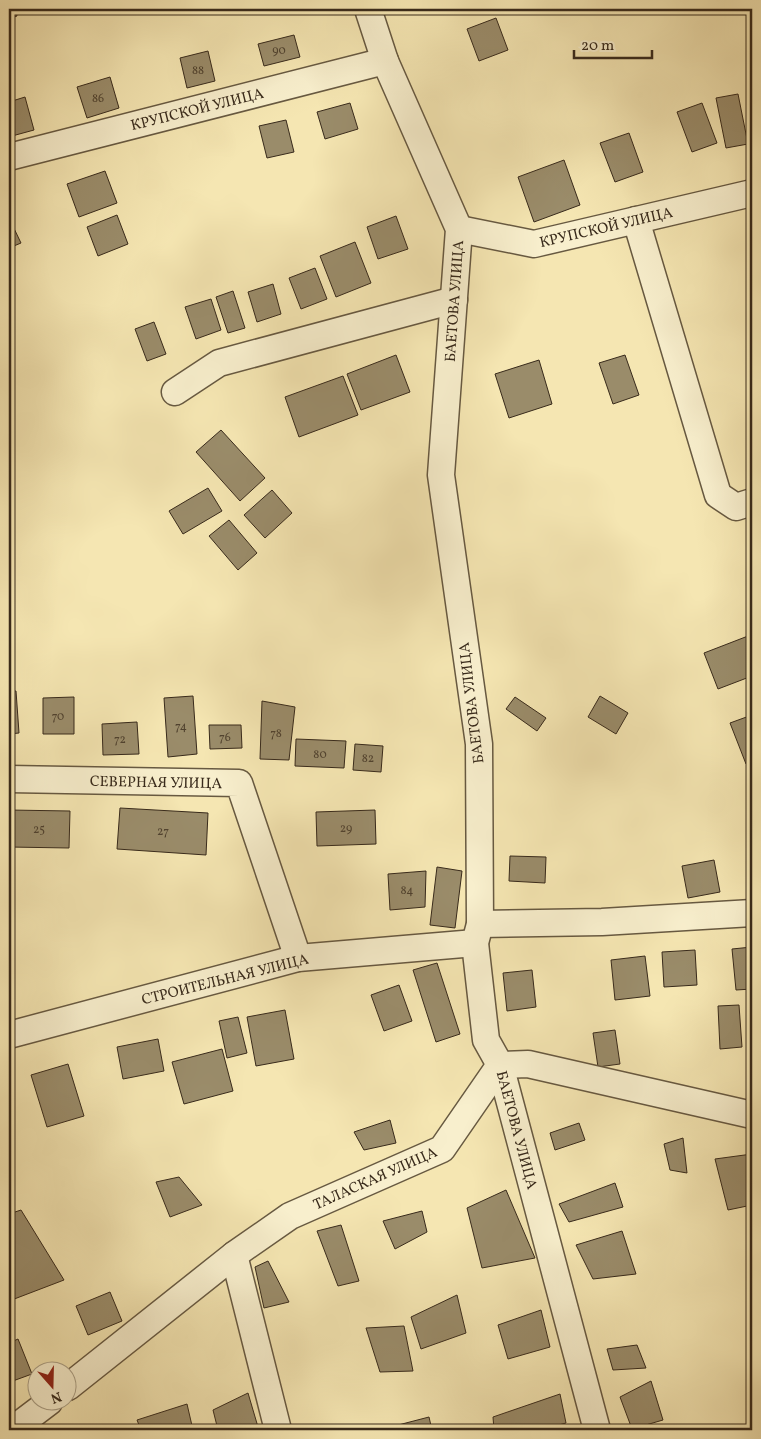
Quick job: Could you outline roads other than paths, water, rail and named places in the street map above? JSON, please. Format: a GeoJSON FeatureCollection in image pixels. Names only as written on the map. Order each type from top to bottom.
{"type":"FeatureCollection","features":[{"type":"Feature","properties":{"kind":"street","name":"БАЕТОВА УЛИЦА"},"geometry":{"type":"LineString","coordinates":[[368,9],[386,61],[459,228],[441,475],[479,744],[477,933],[486,1040],[500,1065],[597,1430]]}},
{"type":"Feature","properties":{"kind":"street","name":"КРУПСКОЙ УЛИЦА"},"geometry":{"type":"LineString","coordinates":[[9,157],[386,61]]}},
{"type":"Feature","properties":{"kind":"street","name":"КРУПСКОЙ УЛИЦА"},"geometry":{"type":"LineString","coordinates":[[459,228],[534,244],[752,193]]}},
{"type":"Feature","properties":{"kind":"street"},"geometry":{"type":"LineString","coordinates":[[636,220],[718,494],[736,507],[752,502]]}},
{"type":"Feature","properties":{"kind":"street"},"geometry":{"type":"LineString","coordinates":[[175,392],[219,363],[454,300]]}},
{"type":"Feature","properties":{"kind":"street","name":"СЕВЕРНАЯ УЛИЦА"},"geometry":{"type":"LineString","coordinates":[[9,779],[239,783],[298,958]]}},
{"type":"Feature","properties":{"kind":"street","name":"СТРОИТЕЛЬНАЯ УЛИЦА"},"geometry":{"type":"LineString","coordinates":[[9,1035],[298,958],[477,933],[602,922],[752,914]]}},
{"type":"Feature","properties":{"kind":"street"},"geometry":{"type":"LineString","coordinates":[[500,1065],[528,1064],[752,1115]]}},
{"type":"Feature","properties":{"kind":"street","name":"ТАЛАСКАЯ УЛИЦА"},"geometry":{"type":"LineString","coordinates":[[78,1379],[234,1256],[290,1216],[442,1150],[500,1065]]}},
{"type":"Feature","properties":{"kind":"street"},"geometry":{"type":"LineString","coordinates":[[234,1256],[278,1430]]}},
{"type":"Feature","properties":{"kind":"street"},"geometry":{"type":"LineString","coordinates":[[12,1430],[36,1412]]}}]}
